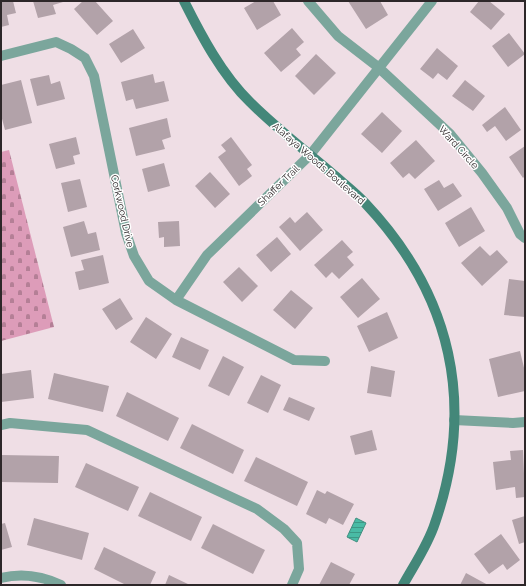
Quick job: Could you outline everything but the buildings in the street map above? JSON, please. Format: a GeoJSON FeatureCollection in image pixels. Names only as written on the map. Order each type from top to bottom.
{"type":"FeatureCollection","features":[{"type":"Feature","properties":{"kind":"street","name":"Alafaya Woods Boulevard"},"geometry":{"type":"LineString","coordinates":[[184,1],[202,36],[223,68],[249,101],[365,202],[404,250],[426,288],[439,317],[448,348],[454,384],[452,460],[435,526],[403,585]]}},
{"type":"Feature","properties":{"kind":"street"},"geometry":{"type":"LineString","coordinates":[[308,1],[338,36],[378,68]]}},
{"type":"Feature","properties":{"kind":"street","name":"Shaffer Trail"},"geometry":{"type":"LineString","coordinates":[[176,300],[206,255],[310,155],[432,1]]}},
{"type":"Feature","properties":{"kind":"street","name":"Corkwood Drive"},"geometry":{"type":"LineString","coordinates":[[1,56],[56,42],[72,49],[85,58],[94,76],[126,233],[134,256],[149,281],[176,300],[294,360],[325,361]]}},
{"type":"Feature","properties":{"kind":"street","name":"Ward Circle"},"geometry":{"type":"LineString","coordinates":[[378,68],[450,134],[507,208],[520,234],[525,238]]}},
{"type":"Feature","properties":{"kind":"street"},"geometry":{"type":"LineString","coordinates":[[454,420],[513,423],[525,422]]}},
{"type":"Feature","properties":{"kind":"street"},"geometry":{"type":"LineString","coordinates":[[1,425],[10,423],[87,430],[257,509],[284,529],[298,543],[300,569],[292,585]]}},
{"type":"Feature","properties":{"kind":"street"},"geometry":{"type":"LineString","coordinates":[[1,578],[15,575],[50,580],[61,585]]}},
{"type":"Feature","properties":{"kind":"green space"},"geometry":{"type":"Polygon","coordinates":[[[9,150],[54,327],[1,341],[1,152],[9,150]]]}},
{"type":"Feature","properties":{"kind":"shaded area"},"geometry":{"type":"Polygon","coordinates":[[[356,518],[366,523],[357,542],[347,537],[356,518]]]}}]}
